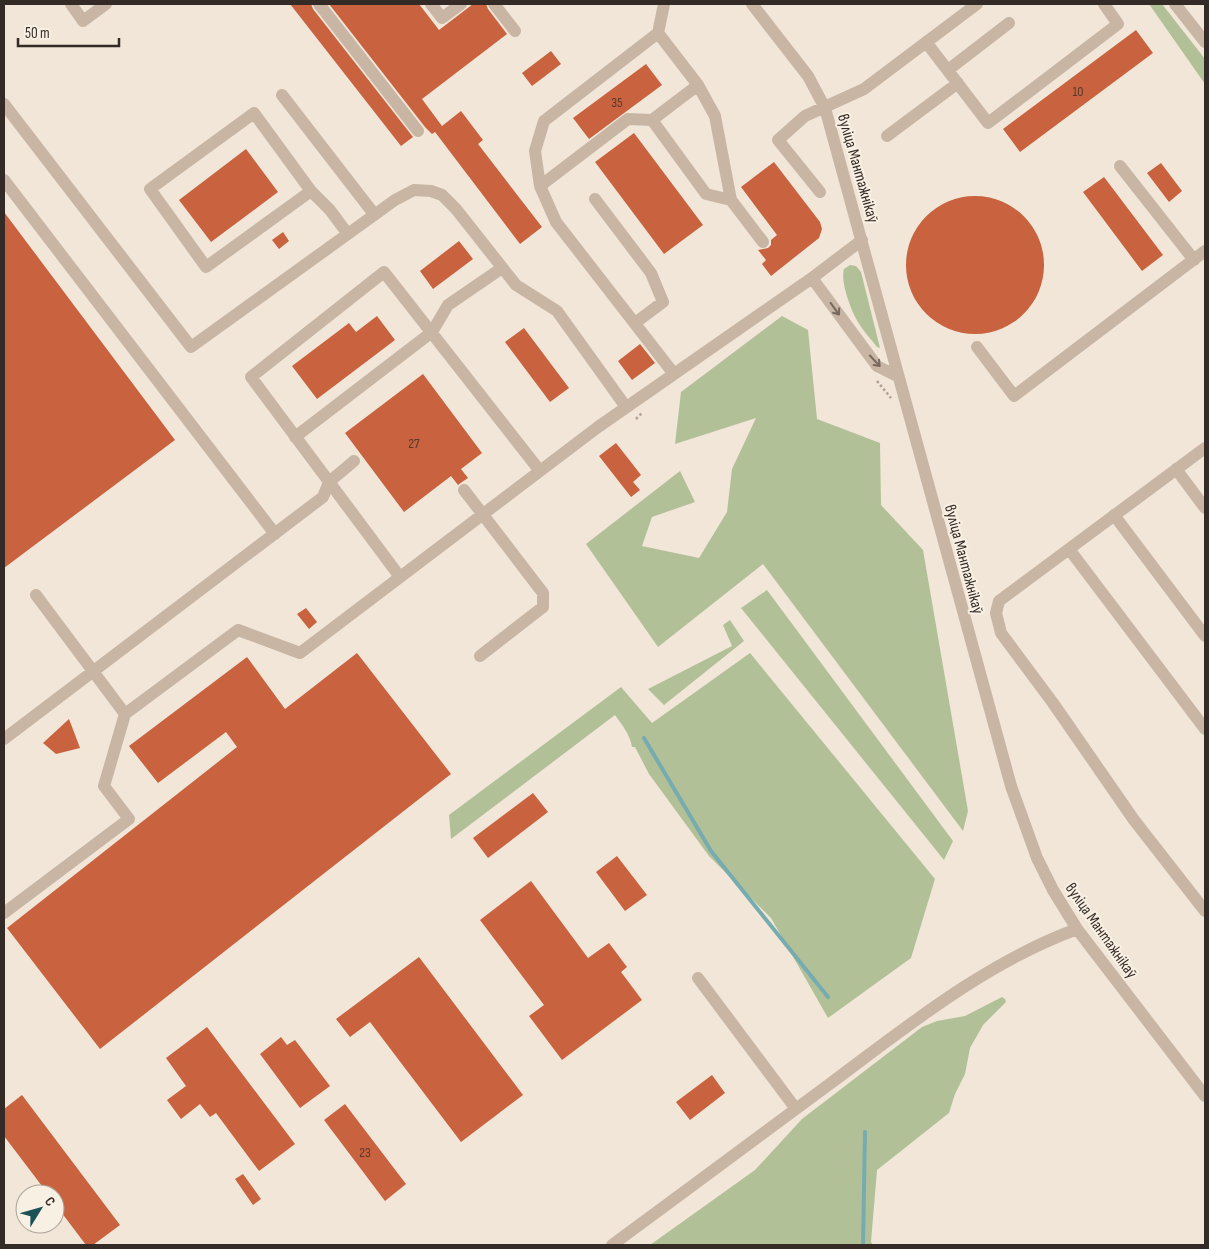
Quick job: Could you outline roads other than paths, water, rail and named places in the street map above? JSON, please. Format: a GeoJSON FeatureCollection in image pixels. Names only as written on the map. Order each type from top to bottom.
{"type":"FeatureCollection","features":[{"type":"Feature","properties":{"kind":"street"},"geometry":{"type":"LineString","coordinates":[[71,4],[83,21],[106,4]]}},
{"type":"Feature","properties":{"kind":"street"},"geometry":{"type":"LineString","coordinates":[[318,4],[418,131]]}},
{"type":"Feature","properties":{"kind":"street"},"geometry":{"type":"LineString","coordinates":[[431,4],[442,18],[461,4]]}},
{"type":"Feature","properties":{"kind":"street"},"geometry":{"type":"LineString","coordinates":[[494,4],[515,31]]}},
{"type":"Feature","properties":{"kind":"street"},"geometry":{"type":"LineString","coordinates":[[664,4],[658,33],[544,121],[535,151],[540,186],[556,222],[674,374]]}},
{"type":"Feature","properties":{"kind":"street","name":"вуліца Мантажнікаў"},"geometry":{"type":"LineString","coordinates":[[752,4],[808,76],[825,108],[1011,786],[1037,858],[1053,890],[1077,929],[1205,1096]]}},
{"type":"Feature","properties":{"kind":"street"},"geometry":{"type":"LineString","coordinates":[[926,42],[988,123],[1118,24],[1104,4]]}},
{"type":"Feature","properties":{"kind":"street"},"geometry":{"type":"LineString","coordinates":[[1175,4],[1205,42]]}},
{"type":"Feature","properties":{"kind":"street"},"geometry":{"type":"LineString","coordinates":[[820,192],[778,140],[805,116],[864,89],[973,5]]}},
{"type":"Feature","properties":{"kind":"street"},"geometry":{"type":"LineString","coordinates":[[948,70],[1009,23]]}},
{"type":"Feature","properties":{"kind":"street"},"geometry":{"type":"LineString","coordinates":[[658,33],[698,85],[715,116],[731,200],[763,242]]}},
{"type":"Feature","properties":{"kind":"street"},"geometry":{"type":"LineString","coordinates":[[887,136],[958,84]]}},
{"type":"Feature","properties":{"kind":"street"},"geometry":{"type":"LineString","coordinates":[[540,186],[628,119],[652,120],[698,85]]}},
{"type":"Feature","properties":{"kind":"street"},"geometry":{"type":"LineString","coordinates":[[282,95],[374,214]]}},
{"type":"Feature","properties":{"kind":"street"},"geometry":{"type":"LineString","coordinates":[[4,104],[191,347],[395,200],[414,190],[430,191],[442,195],[456,209],[516,285],[557,311],[626,408]]}},
{"type":"Feature","properties":{"kind":"street"},"geometry":{"type":"LineString","coordinates":[[310,191],[206,267],[150,189],[254,114],[310,191],[330,210],[347,233]]}},
{"type":"Feature","properties":{"kind":"street"},"geometry":{"type":"LineString","coordinates":[[652,120],[706,194],[731,200]]}},
{"type":"Feature","properties":{"kind":"street"},"geometry":{"type":"LineString","coordinates":[[1120,166],[1194,260]]}},
{"type":"Feature","properties":{"kind":"street"},"geometry":{"type":"LineString","coordinates":[[4,180],[275,534]]}},
{"type":"Feature","properties":{"kind":"street"},"geometry":{"type":"LineString","coordinates":[[595,199],[651,273],[663,302],[635,323]]}},
{"type":"Feature","properties":{"kind":"street"},"geometry":{"type":"LineString","coordinates":[[4,913],[128,819],[104,786],[125,714],[238,630],[300,654],[540,471],[626,408],[812,278],[862,240]]}},
{"type":"Feature","properties":{"kind":"street"},"geometry":{"type":"LineString","coordinates":[[977,346],[1014,396],[1205,251]]}},
{"type":"Feature","properties":{"kind":"street"},"geometry":{"type":"LineString","coordinates":[[295,437],[432,332],[448,305],[502,268]]}},
{"type":"Feature","properties":{"kind":"street"},"geometry":{"type":"LineString","coordinates":[[400,577],[251,377],[384,272],[540,471]]}},
{"type":"Feature","properties":{"kind":"street"},"geometry":{"type":"LineString","coordinates":[[812,278],[877,366],[897,376]]}},
{"type":"Feature","properties":{"kind":"street"},"geometry":{"type":"LineString","coordinates":[[1205,448],[999,601],[996,613],[1001,633],[1053,703],[1134,820],[1205,911]]}},
{"type":"Feature","properties":{"kind":"street"},"geometry":{"type":"LineString","coordinates":[[4,739],[323,497],[329,482],[354,461]]}},
{"type":"Feature","properties":{"kind":"street"},"geometry":{"type":"LineString","coordinates":[[1176,470],[1205,508]]}},
{"type":"Feature","properties":{"kind":"street"},"geometry":{"type":"LineString","coordinates":[[464,490],[543,593],[543,607],[480,656]]}},
{"type":"Feature","properties":{"kind":"street"},"geometry":{"type":"LineString","coordinates":[[1114,515],[1205,636]]}},
{"type":"Feature","properties":{"kind":"street"},"geometry":{"type":"LineString","coordinates":[[1069,549],[1205,729]]}},
{"type":"Feature","properties":{"kind":"street"},"geometry":{"type":"LineString","coordinates":[[36,595],[125,714]]}},
{"type":"Feature","properties":{"kind":"street"},"geometry":{"type":"LineString","coordinates":[[612,1245],[920,1016],[980,976],[1027,950],[1077,929]]}},
{"type":"Feature","properties":{"kind":"street"},"geometry":{"type":"LineString","coordinates":[[698,978],[796,1109]]}},
{"type":"Feature","properties":{"kind":"waterway"},"geometry":{"type":"LineString","coordinates":[[644,738],[711,851],[828,997]]}},
{"type":"Feature","properties":{"kind":"waterway"},"geometry":{"type":"LineString","coordinates":[[863,1245],[865,1132]]}}]}
